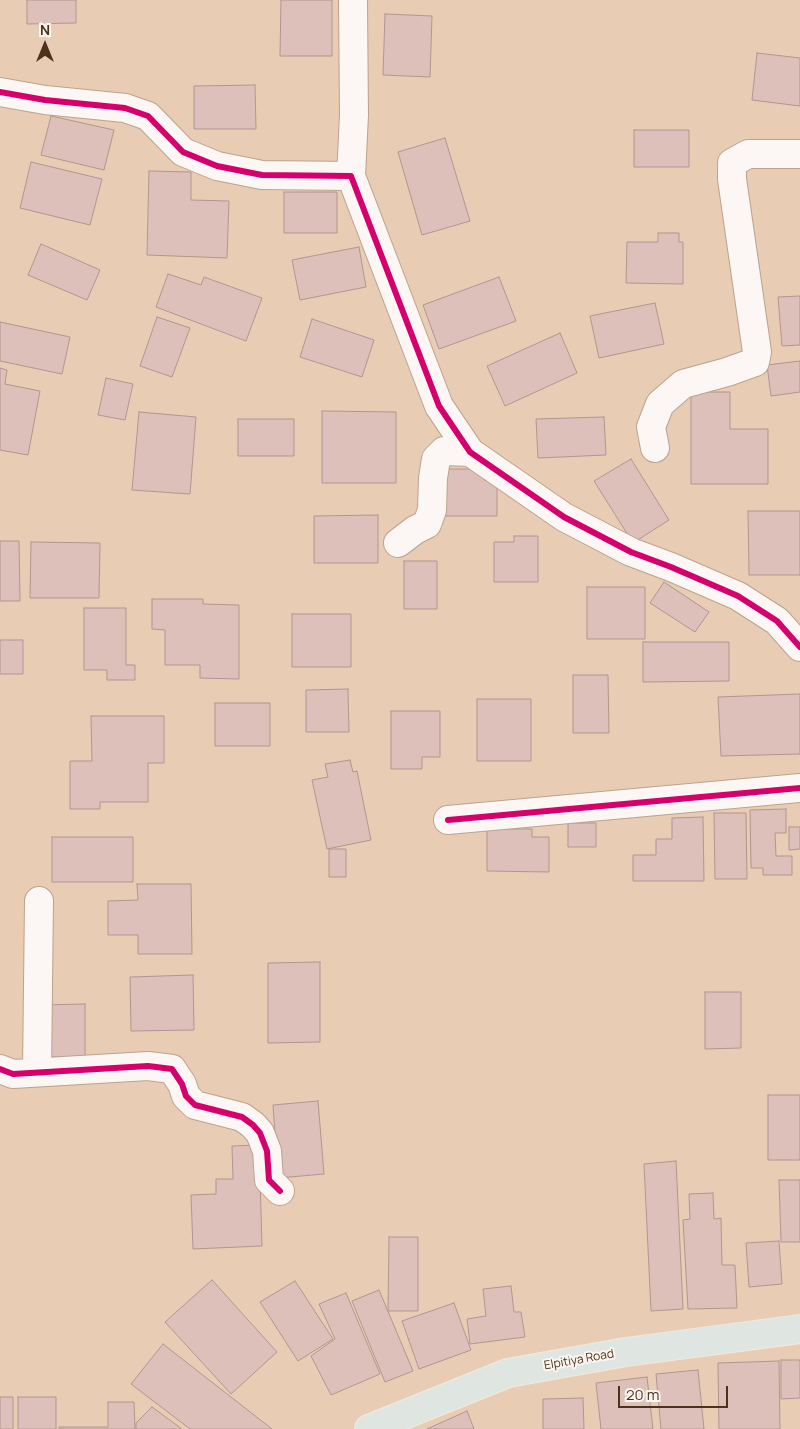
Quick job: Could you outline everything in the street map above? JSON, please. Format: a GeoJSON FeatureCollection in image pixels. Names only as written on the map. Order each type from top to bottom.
{"type":"FeatureCollection","features":[{"type":"Feature","properties":{"kind":"main road","name":"Elpitiya Road"},"geometry":{"type":"LineString","coordinates":[[369,1429],[508,1373],[626,1352],[800,1329]]}},
{"type":"Feature","properties":{"kind":"street"},"geometry":{"type":"LineString","coordinates":[[353,0],[354,114],[351,176],[439,406],[470,452],[572,521],[631,552],[738,596],[777,621],[800,647]]}},
{"type":"Feature","properties":{"kind":"street"},"geometry":{"type":"LineString","coordinates":[[0,92],[45,100],[125,108],[148,116],[183,152],[217,166],[262,175],[351,176]]}},
{"type":"Feature","properties":{"kind":"street"},"geometry":{"type":"LineString","coordinates":[[655,448],[652,427],[660,404],[683,384],[755,362],[757,352],[732,179],[732,163],[748,154],[800,154]]}},
{"type":"Feature","properties":{"kind":"street"},"geometry":{"type":"LineString","coordinates":[[398,543],[415,530],[427,524],[432,510],[433,478],[436,459],[444,452],[470,452]]}},
{"type":"Feature","properties":{"kind":"street"},"geometry":{"type":"LineString","coordinates":[[448,820],[800,788]]}},
{"type":"Feature","properties":{"kind":"street"},"geometry":{"type":"LineString","coordinates":[[36,1072],[39,901]]}},
{"type":"Feature","properties":{"kind":"street"},"geometry":{"type":"LineString","coordinates":[[0,1069],[13,1074],[148,1066],[172,1069],[182,1084],[186,1096],[195,1104],[242,1117],[253,1125],[260,1133],[267,1151],[269,1180],[280,1191]]}},
{"type":"Feature","properties":{"kind":"building"},"geometry":{"type":"Polygon","coordinates":[[[27,0],[76,0],[76,23],[27,24],[27,0]]]}},
{"type":"Feature","properties":{"kind":"building"},"geometry":{"type":"Polygon","coordinates":[[[281,0],[332,0],[332,56],[280,56],[281,0]]]}},
{"type":"Feature","properties":{"kind":"building"},"geometry":{"type":"Polygon","coordinates":[[[385,14],[432,16],[430,77],[383,75],[385,14]]]}},
{"type":"Feature","properties":{"kind":"building"},"geometry":{"type":"Polygon","coordinates":[[[757,53],[800,58],[800,106],[752,100],[757,53]]]}},
{"type":"Feature","properties":{"kind":"building"},"geometry":{"type":"Polygon","coordinates":[[[255,85],[256,129],[194,129],[194,86],[255,85]]]}},
{"type":"Feature","properties":{"kind":"building"},"geometry":{"type":"Polygon","coordinates":[[[51,116],[114,130],[104,170],[41,155],[51,116]]]}},
{"type":"Feature","properties":{"kind":"building"},"geometry":{"type":"Polygon","coordinates":[[[634,130],[689,130],[689,167],[634,167],[634,130]]]}},
{"type":"Feature","properties":{"kind":"building"},"geometry":{"type":"Polygon","coordinates":[[[445,138],[470,221],[422,235],[398,152],[445,138]]]}},
{"type":"Feature","properties":{"kind":"building"},"geometry":{"type":"Polygon","coordinates":[[[31,162],[102,179],[90,225],[20,208],[31,162]]]}},
{"type":"Feature","properties":{"kind":"building"},"geometry":{"type":"Polygon","coordinates":[[[149,171],[191,172],[191,200],[229,201],[227,258],[147,255],[149,171]]]}},
{"type":"Feature","properties":{"kind":"building"},"geometry":{"type":"Polygon","coordinates":[[[284,192],[337,192],[337,233],[284,233],[284,192]]]}},
{"type":"Feature","properties":{"kind":"building"},"geometry":{"type":"Polygon","coordinates":[[[658,233],[679,233],[679,242],[683,242],[683,284],[626,283],[627,242],[658,242],[658,233]]]}},
{"type":"Feature","properties":{"kind":"building"},"geometry":{"type":"Polygon","coordinates":[[[41,244],[100,270],[87,300],[28,275],[41,244]]]}},
{"type":"Feature","properties":{"kind":"building"},"geometry":{"type":"Polygon","coordinates":[[[359,247],[366,287],[300,300],[292,260],[359,247]]]}},
{"type":"Feature","properties":{"kind":"building"},"geometry":{"type":"Polygon","coordinates":[[[168,274],[201,285],[204,277],[262,298],[246,341],[156,307],[168,274]]]}},
{"type":"Feature","properties":{"kind":"building"},"geometry":{"type":"Polygon","coordinates":[[[499,277],[516,321],[439,349],[423,305],[499,277]]]}},
{"type":"Feature","properties":{"kind":"building"},"geometry":{"type":"Polygon","coordinates":[[[800,296],[800,345],[782,346],[778,297],[800,296]]]}},
{"type":"Feature","properties":{"kind":"building"},"geometry":{"type":"Polygon","coordinates":[[[655,303],[664,344],[599,358],[590,316],[655,303]]]}},
{"type":"Feature","properties":{"kind":"building"},"geometry":{"type":"Polygon","coordinates":[[[157,317],[190,328],[172,377],[140,366],[157,317]]]}},
{"type":"Feature","properties":{"kind":"building"},"geometry":{"type":"Polygon","coordinates":[[[312,319],[374,340],[362,377],[300,357],[312,319]]]}},
{"type":"Feature","properties":{"kind":"building"},"geometry":{"type":"Polygon","coordinates":[[[0,322],[70,337],[62,374],[0,361],[0,322]]]}},
{"type":"Feature","properties":{"kind":"building"},"geometry":{"type":"Polygon","coordinates":[[[560,333],[577,373],[505,406],[487,366],[560,333]]]}},
{"type":"Feature","properties":{"kind":"building"},"geometry":{"type":"Polygon","coordinates":[[[800,361],[800,392],[771,396],[767,365],[800,361]]]}},
{"type":"Feature","properties":{"kind":"building"},"geometry":{"type":"Polygon","coordinates":[[[0,368],[7,370],[5,384],[40,391],[28,455],[0,450],[0,368]]]}},
{"type":"Feature","properties":{"kind":"building"},"geometry":{"type":"Polygon","coordinates":[[[106,378],[133,384],[125,420],[98,415],[106,378]]]}},
{"type":"Feature","properties":{"kind":"building"},"geometry":{"type":"Polygon","coordinates":[[[691,392],[730,392],[730,429],[768,429],[768,484],[691,484],[691,392]]]}},
{"type":"Feature","properties":{"kind":"building"},"geometry":{"type":"Polygon","coordinates":[[[322,411],[396,412],[396,483],[322,483],[322,411]]]}},
{"type":"Feature","properties":{"kind":"building"},"geometry":{"type":"Polygon","coordinates":[[[139,412],[196,417],[190,494],[132,490],[139,412]]]}},
{"type":"Feature","properties":{"kind":"building"},"geometry":{"type":"Polygon","coordinates":[[[604,417],[606,455],[538,458],[536,419],[604,417]]]}},
{"type":"Feature","properties":{"kind":"building"},"geometry":{"type":"Polygon","coordinates":[[[238,419],[294,419],[294,456],[238,456],[238,419]]]}},
{"type":"Feature","properties":{"kind":"building"},"geometry":{"type":"Polygon","coordinates":[[[631,459],[669,520],[633,543],[594,481],[631,459]]]}},
{"type":"Feature","properties":{"kind":"building"},"geometry":{"type":"Polygon","coordinates":[[[443,469],[484,469],[484,480],[497,480],[497,516],[443,516],[443,469]]]}},
{"type":"Feature","properties":{"kind":"building"},"geometry":{"type":"Polygon","coordinates":[[[748,511],[800,511],[800,575],[749,575],[748,511]]]}},
{"type":"Feature","properties":{"kind":"building"},"geometry":{"type":"Polygon","coordinates":[[[378,515],[378,563],[314,563],[314,516],[378,515]]]}},
{"type":"Feature","properties":{"kind":"building"},"geometry":{"type":"Polygon","coordinates":[[[514,536],[538,536],[538,582],[494,582],[494,542],[514,542],[514,536]]]}},
{"type":"Feature","properties":{"kind":"building"},"geometry":{"type":"Polygon","coordinates":[[[0,541],[19,541],[20,601],[0,601],[0,541]]]}},
{"type":"Feature","properties":{"kind":"building"},"geometry":{"type":"Polygon","coordinates":[[[31,542],[100,543],[99,598],[30,598],[31,542]]]}},
{"type":"Feature","properties":{"kind":"building"},"geometry":{"type":"Polygon","coordinates":[[[404,561],[437,561],[437,609],[404,609],[404,561]]]}},
{"type":"Feature","properties":{"kind":"building"},"geometry":{"type":"Polygon","coordinates":[[[664,582],[709,612],[695,632],[650,603],[664,582]]]}},
{"type":"Feature","properties":{"kind":"building"},"geometry":{"type":"Polygon","coordinates":[[[587,587],[645,587],[645,639],[587,639],[587,587]]]}},
{"type":"Feature","properties":{"kind":"building"},"geometry":{"type":"Polygon","coordinates":[[[152,599],[203,599],[203,604],[239,605],[239,679],[200,678],[200,665],[165,665],[165,630],[152,629],[152,599]]]}},
{"type":"Feature","properties":{"kind":"building"},"geometry":{"type":"Polygon","coordinates":[[[84,608],[126,608],[126,665],[135,665],[135,680],[107,680],[107,670],[84,670],[84,608]]]}},
{"type":"Feature","properties":{"kind":"building"},"geometry":{"type":"Polygon","coordinates":[[[292,614],[351,614],[351,667],[292,667],[292,614]]]}},
{"type":"Feature","properties":{"kind":"building"},"geometry":{"type":"Polygon","coordinates":[[[0,640],[23,640],[23,674],[0,674],[0,640]]]}},
{"type":"Feature","properties":{"kind":"building"},"geometry":{"type":"Polygon","coordinates":[[[643,642],[729,642],[729,681],[643,682],[643,642]]]}},
{"type":"Feature","properties":{"kind":"building"},"geometry":{"type":"Polygon","coordinates":[[[573,675],[608,675],[609,733],[573,733],[573,675]]]}},
{"type":"Feature","properties":{"kind":"building"},"geometry":{"type":"Polygon","coordinates":[[[348,689],[349,732],[306,732],[306,690],[348,689]]]}},
{"type":"Feature","properties":{"kind":"building"},"geometry":{"type":"Polygon","coordinates":[[[800,694],[800,754],[721,756],[718,697],[800,694]]]}},
{"type":"Feature","properties":{"kind":"building"},"geometry":{"type":"Polygon","coordinates":[[[477,699],[531,699],[531,761],[477,761],[477,699]]]}},
{"type":"Feature","properties":{"kind":"building"},"geometry":{"type":"Polygon","coordinates":[[[215,703],[270,703],[270,746],[215,746],[215,703]]]}},
{"type":"Feature","properties":{"kind":"building"},"geometry":{"type":"Polygon","coordinates":[[[391,711],[440,711],[440,757],[422,757],[422,769],[391,769],[391,711]]]}},
{"type":"Feature","properties":{"kind":"building"},"geometry":{"type":"Polygon","coordinates":[[[91,716],[164,716],[164,763],[148,763],[148,802],[100,802],[100,809],[70,809],[70,761],[92,761],[91,716]]]}},
{"type":"Feature","properties":{"kind":"building"},"geometry":{"type":"Polygon","coordinates":[[[350,760],[353,772],[357,771],[371,840],[327,849],[312,780],[328,777],[325,764],[350,760]]]}},
{"type":"Feature","properties":{"kind":"building"},"geometry":{"type":"Polygon","coordinates":[[[786,809],[786,833],[775,833],[776,856],[792,856],[792,875],[763,875],[763,868],[751,868],[750,810],[786,809]]]}},
{"type":"Feature","properties":{"kind":"building"},"geometry":{"type":"Polygon","coordinates":[[[714,813],[746,813],[747,879],[715,879],[714,813]]]}},
{"type":"Feature","properties":{"kind":"building"},"geometry":{"type":"Polygon","coordinates":[[[703,817],[704,881],[633,881],[633,855],[656,855],[656,839],[672,839],[672,818],[703,817]]]}},
{"type":"Feature","properties":{"kind":"building"},"geometry":{"type":"Polygon","coordinates":[[[568,823],[596,823],[596,847],[568,847],[568,823]]]}},
{"type":"Feature","properties":{"kind":"building"},"geometry":{"type":"Polygon","coordinates":[[[789,827],[800,827],[800,849],[789,850],[789,827]]]}},
{"type":"Feature","properties":{"kind":"building"},"geometry":{"type":"Polygon","coordinates":[[[487,829],[532,829],[532,837],[549,837],[549,872],[487,871],[487,829]]]}},
{"type":"Feature","properties":{"kind":"building"},"geometry":{"type":"Polygon","coordinates":[[[52,837],[133,837],[133,882],[52,882],[52,837]]]}},
{"type":"Feature","properties":{"kind":"building"},"geometry":{"type":"Polygon","coordinates":[[[329,849],[346,849],[346,877],[329,877],[329,849]]]}},
{"type":"Feature","properties":{"kind":"building"},"geometry":{"type":"Polygon","coordinates":[[[137,884],[191,884],[192,954],[138,954],[138,935],[108,935],[108,901],[138,900],[137,884]]]}},
{"type":"Feature","properties":{"kind":"building"},"geometry":{"type":"Polygon","coordinates":[[[320,962],[320,1042],[268,1043],[268,963],[320,962]]]}},
{"type":"Feature","properties":{"kind":"building"},"geometry":{"type":"Polygon","coordinates":[[[193,975],[194,1030],[131,1031],[130,977],[193,975]]]}},
{"type":"Feature","properties":{"kind":"building"},"geometry":{"type":"Polygon","coordinates":[[[705,992],[741,992],[741,1048],[705,1049],[705,992]]]}},
{"type":"Feature","properties":{"kind":"building"},"geometry":{"type":"Polygon","coordinates":[[[85,1004],[85,1057],[44,1057],[43,1005],[85,1004]]]}},
{"type":"Feature","properties":{"kind":"building"},"geometry":{"type":"Polygon","coordinates":[[[768,1095],[800,1095],[800,1160],[768,1160],[768,1095]]]}},
{"type":"Feature","properties":{"kind":"building"},"geometry":{"type":"Polygon","coordinates":[[[318,1101],[324,1174],[278,1178],[273,1105],[318,1101]]]}},
{"type":"Feature","properties":{"kind":"building"},"geometry":{"type":"Polygon","coordinates":[[[259,1145],[262,1246],[193,1249],[191,1195],[216,1194],[216,1179],[233,1179],[232,1146],[259,1145]]]}},
{"type":"Feature","properties":{"kind":"building"},"geometry":{"type":"Polygon","coordinates":[[[676,1161],[683,1309],[651,1311],[644,1164],[676,1161]]]}},
{"type":"Feature","properties":{"kind":"building"},"geometry":{"type":"Polygon","coordinates":[[[779,1180],[800,1180],[800,1242],[781,1242],[779,1180]]]}},
{"type":"Feature","properties":{"kind":"building"},"geometry":{"type":"Polygon","coordinates":[[[713,1193],[714,1219],[721,1218],[722,1265],[735,1265],[737,1308],[688,1309],[683,1220],[690,1219],[689,1194],[713,1193]]]}},
{"type":"Feature","properties":{"kind":"building"},"geometry":{"type":"Polygon","coordinates":[[[389,1237],[418,1237],[418,1311],[388,1311],[389,1237]]]}},
{"type":"Feature","properties":{"kind":"building"},"geometry":{"type":"Polygon","coordinates":[[[779,1241],[782,1284],[749,1287],[746,1243],[779,1241]]]}},
{"type":"Feature","properties":{"kind":"building"},"geometry":{"type":"Polygon","coordinates":[[[212,1280],[277,1352],[231,1394],[165,1322],[212,1280]]]}},
{"type":"Feature","properties":{"kind":"building"},"geometry":{"type":"Polygon","coordinates":[[[295,1281],[333,1339],[298,1361],[260,1302],[295,1281]]]}},
{"type":"Feature","properties":{"kind":"building"},"geometry":{"type":"Polygon","coordinates":[[[511,1286],[514,1312],[521,1312],[525,1337],[470,1344],[467,1319],[486,1316],[483,1289],[511,1286]]]}},
{"type":"Feature","properties":{"kind":"building"},"geometry":{"type":"Polygon","coordinates":[[[379,1290],[413,1371],[385,1382],[352,1301],[379,1290]]]}},
{"type":"Feature","properties":{"kind":"building"},"geometry":{"type":"Polygon","coordinates":[[[346,1293],[380,1374],[331,1395],[311,1356],[335,1339],[319,1304],[346,1293]]]}},
{"type":"Feature","properties":{"kind":"building"},"geometry":{"type":"Polygon","coordinates":[[[454,1303],[471,1350],[419,1369],[402,1321],[454,1303]]]}},
{"type":"Feature","properties":{"kind":"building"},"geometry":{"type":"Polygon","coordinates":[[[163,1344],[272,1429],[190,1429],[131,1384],[163,1344]]]}},
{"type":"Feature","properties":{"kind":"building"},"geometry":{"type":"Polygon","coordinates":[[[781,1360],[800,1360],[800,1398],[781,1399],[781,1360]]]}},
{"type":"Feature","properties":{"kind":"building"},"geometry":{"type":"Polygon","coordinates":[[[779,1361],[780,1429],[719,1429],[718,1363],[779,1361]]]}},
{"type":"Feature","properties":{"kind":"building"},"geometry":{"type":"Polygon","coordinates":[[[698,1370],[704,1429],[661,1429],[656,1374],[698,1370]]]}},
{"type":"Feature","properties":{"kind":"building"},"geometry":{"type":"Polygon","coordinates":[[[647,1377],[653,1429],[601,1429],[596,1383],[647,1377]]]}},
{"type":"Feature","properties":{"kind":"building"},"geometry":{"type":"Polygon","coordinates":[[[0,1397],[13,1397],[13,1429],[0,1429],[0,1397]]]}},
{"type":"Feature","properties":{"kind":"building"},"geometry":{"type":"Polygon","coordinates":[[[18,1397],[56,1397],[56,1429],[18,1429],[18,1397]]]}},
{"type":"Feature","properties":{"kind":"building"},"geometry":{"type":"Polygon","coordinates":[[[583,1398],[584,1429],[543,1429],[543,1399],[583,1398]]]}},
{"type":"Feature","properties":{"kind":"building"},"geometry":{"type":"Polygon","coordinates":[[[108,1402],[134,1402],[135,1429],[59,1429],[59,1427],[108,1427],[108,1402]]]}},
{"type":"Feature","properties":{"kind":"building"},"geometry":{"type":"Polygon","coordinates":[[[152,1407],[182,1429],[136,1429],[136,1423],[152,1407]]]}},
{"type":"Feature","properties":{"kind":"building"},"geometry":{"type":"Polygon","coordinates":[[[467,1411],[474,1429],[427,1429],[467,1411]]]}},
{"type":"Feature","properties":{"kind":"cycle path"},"geometry":{"type":"LineString","coordinates":[[0,92],[45,100],[125,108],[148,116],[183,152],[217,166],[262,175],[351,176],[439,406],[470,452],[564,517],[631,552],[738,596],[777,621],[800,647]]}},
{"type":"Feature","properties":{"kind":"cycle path"},"geometry":{"type":"LineString","coordinates":[[448,820],[800,788]]}},
{"type":"Feature","properties":{"kind":"cycle path"},"geometry":{"type":"LineString","coordinates":[[0,1069],[13,1074],[148,1066],[172,1069],[182,1084],[186,1096],[195,1105],[242,1117],[253,1125],[260,1133],[267,1151],[269,1180],[280,1191]]}}]}
